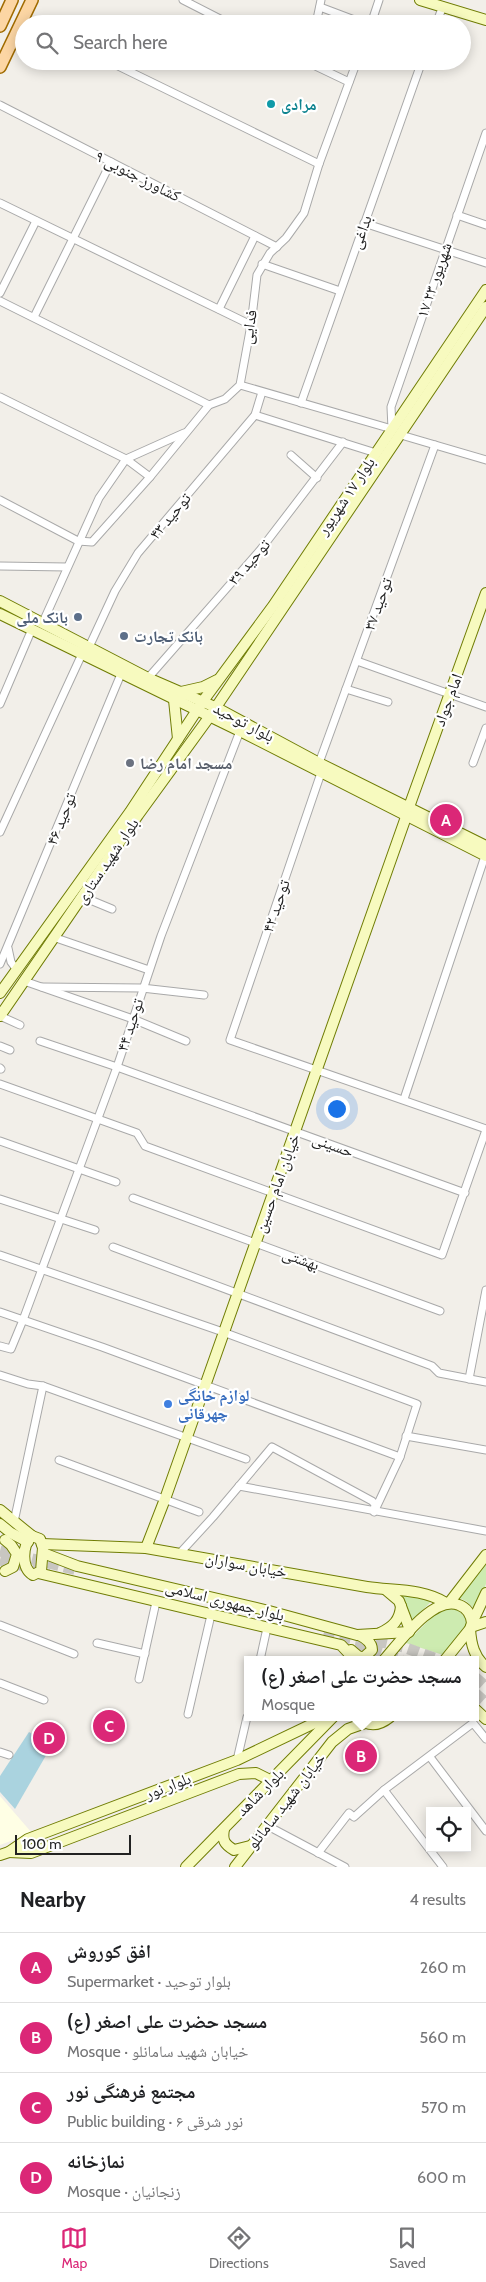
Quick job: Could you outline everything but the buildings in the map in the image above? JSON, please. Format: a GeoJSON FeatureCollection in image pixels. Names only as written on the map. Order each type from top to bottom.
{"type":"FeatureCollection","features":[{"type":"Feature","properties":{"kind":"main road"},"geometry":{"type":"LineString","coordinates":[[0,26],[3,11],[12,0]]}},
{"type":"Feature","properties":{"kind":"main road"},"geometry":{"type":"LineString","coordinates":[[29,15],[32,0]]}},
{"type":"Feature","properties":{"kind":"main road"},"geometry":{"type":"LineString","coordinates":[[423,0],[471,15]]}},
{"type":"Feature","properties":{"kind":"main road"},"geometry":{"type":"LineString","coordinates":[[471,15],[486,20]]}},
{"type":"Feature","properties":{"kind":"main road"},"geometry":{"type":"LineString","coordinates":[[0,67],[15,42]]}},
{"type":"Feature","properties":{"kind":"main road","name":"بلوار ۱۷ شهریور"},"geometry":{"type":"LineString","coordinates":[[215,707],[227,689],[228,675],[486,290]]}},
{"type":"Feature","properties":{"kind":"main road","name":"بلوار ۱۷ شهریور"},"geometry":{"type":"LineString","coordinates":[[200,705],[228,675],[401,435],[486,307]]}},
{"type":"Feature","properties":{"kind":"main road","name":"امام جواد"},"geometry":{"type":"LineString","coordinates":[[407,812],[486,595]]}},
{"type":"Feature","properties":{"kind":"main road","name":"بلوار توحید"},"geometry":{"type":"LineString","coordinates":[[0,601],[43,622],[121,674],[200,705],[215,707],[232,721],[407,812],[486,856]]}},
{"type":"Feature","properties":{"kind":"main road","name":"بلوار توحید"},"geometry":{"type":"LineString","coordinates":[[0,614],[148,678],[177,696]]}},
{"type":"Feature","properties":{"kind":"main road"},"geometry":{"type":"LineString","coordinates":[[178,740],[177,696],[203,687],[228,675]]}},
{"type":"Feature","properties":{"kind":"main road"},"geometry":{"type":"LineString","coordinates":[[196,735],[212,726],[232,721],[227,689]]}},
{"type":"Feature","properties":{"kind":"main road","name":"بلوار توحید"},"geometry":{"type":"LineString","coordinates":[[200,705],[210,716],[232,721],[240,731],[320,768]]}},
{"type":"Feature","properties":{"kind":"main road","name":"بلوار شهید ستاری"},"geometry":{"type":"LineString","coordinates":[[0,993],[3,982],[16,970],[130,812],[200,705]]}},
{"type":"Feature","properties":{"kind":"main road","name":"بلوار شهید ستاری"},"geometry":{"type":"LineString","coordinates":[[0,1016],[56,938],[138,814],[215,707]]}},
{"type":"Feature","properties":{"kind":"main road","name":"بلوار توحید"},"geometry":{"type":"LineString","coordinates":[[407,812],[486,846]]}},
{"type":"Feature","properties":{"kind":"main road","name":"خیابان امام حسین"},"geometry":{"type":"LineString","coordinates":[[146,1548],[296,1131],[407,812]]}},
{"type":"Feature","properties":{"kind":"main road"},"geometry":{"type":"LineString","coordinates":[[0,1510],[14,1522],[29,1540],[25,1563],[34,1573],[42,1567],[43,1548]]}},
{"type":"Feature","properties":{"kind":"main road"},"geometry":{"type":"LineString","coordinates":[[0,1524],[11,1533],[29,1540]]}},
{"type":"Feature","properties":{"kind":"main road","name":"بلوار جمهوری اسلامی"},"geometry":{"type":"LineString","coordinates":[[3,1571],[34,1573],[342,1645],[358,1656],[367,1656],[372,1646],[368,1640],[357,1635],[269,1611],[59,1561],[43,1548],[36,1536],[29,1540]]}},
{"type":"Feature","properties":{"kind":"main road"},"geometry":{"type":"LineString","coordinates":[[2,1540],[29,1540]]}},
{"type":"Feature","properties":{"kind":"main road"},"geometry":{"type":"LineString","coordinates":[[2,1540],[11,1545],[17,1554],[13,1567],[3,1571]]}},
{"type":"Feature","properties":{"kind":"main road","name":"خیابان سواران"},"geometry":{"type":"LineString","coordinates":[[43,1548],[146,1548],[180,1552],[386,1590],[393,1588],[427,1595],[465,1608],[471,1626]]}},
{"type":"Feature","properties":{"kind":"main road"},"geometry":{"type":"LineString","coordinates":[[387,1656],[409,1631],[435,1607],[447,1603],[486,1555]]}},
{"type":"Feature","properties":{"kind":"main road"},"geometry":{"type":"LineString","coordinates":[[56,1578],[52,1576],[50,1569],[59,1561]]}},
{"type":"Feature","properties":{"kind":"main road"},"geometry":{"type":"LineString","coordinates":[[386,1590],[394,1595],[401,1606],[409,1631]]}},
{"type":"Feature","properties":{"kind":"main road"},"geometry":{"type":"LineString","coordinates":[[448,1656],[471,1626],[486,1593]]}},
{"type":"Feature","properties":{"kind":"main road"},"geometry":{"type":"LineString","coordinates":[[378,1634],[394,1626],[401,1606]]}},
{"type":"Feature","properties":{"kind":"main road"},"geometry":{"type":"LineString","coordinates":[[471,1626],[486,1622]]}},
{"type":"Feature","properties":{"kind":"main road"},"geometry":{"type":"LineString","coordinates":[[471,1626],[471,1642],[477,1656]]}},
{"type":"Feature","properties":{"kind":"main road","name":"بلوار جمهوری اسلامی"},"geometry":{"type":"LineString","coordinates":[[357,1635],[409,1631]]}},
{"type":"Feature","properties":{"kind":"main road"},"geometry":{"type":"LineString","coordinates":[[342,1645],[352,1656]]}},
{"type":"Feature","properties":{"kind":"main road","name":"بلوار نور"},"geometry":{"type":"LineString","coordinates":[[5,1854],[28,1840],[237,1760],[319,1721]]}},
{"type":"Feature","properties":{"kind":"main road","name":"بلوار شاهد"},"geometry":{"type":"LineString","coordinates":[[186,1867],[330,1721]]}},
{"type":"Feature","properties":{"kind":"main road","name":"خیابان شهید سامانلو"},"geometry":{"type":"LineString","coordinates":[[235,1867],[332,1742],[360,1721]]}},
{"type":"Feature","properties":{"kind":"main road","name":"خیابان شهید سامانلو"},"geometry":{"type":"LineString","coordinates":[[363,1721],[372,1725],[384,1721]]}},
{"type":"Feature","properties":{"kind":"main road","name":"بلوار نور"},"geometry":{"type":"LineString","coordinates":[[5,1854],[31,1853],[234,1775],[256,1772],[272,1781]]}},
{"type":"Feature","properties":{"kind":"main road"},"geometry":{"type":"LineString","coordinates":[[224,1829],[223,1838],[225,1845],[234,1850],[250,1846]]}},
{"type":"Feature","properties":{"kind":"street"},"geometry":{"type":"LineString","coordinates":[[183,0],[212,15]]}},
{"type":"Feature","properties":{"kind":"street"},"geometry":{"type":"LineString","coordinates":[[374,15],[380,0]]}},
{"type":"Feature","properties":{"kind":"street"},"geometry":{"type":"LineString","coordinates":[[321,4],[345,15]]}},
{"type":"Feature","properties":{"kind":"street"},"geometry":{"type":"LineString","coordinates":[[440,15],[443,6]]}},
{"type":"Feature","properties":{"kind":"street"},"geometry":{"type":"LineString","coordinates":[[126,70],[319,164]]}},
{"type":"Feature","properties":{"kind":"street"},"geometry":{"type":"LineString","coordinates":[[323,70],[349,82]]}},
{"type":"Feature","properties":{"kind":"street","name":"فدایی"},"geometry":{"type":"LineString","coordinates":[[240,385],[251,325],[256,275],[262,264],[295,228],[304,213],[319,164],[354,70]]}},
{"type":"Feature","properties":{"kind":"street","name":"بداغی"},"geometry":{"type":"LineString","coordinates":[[300,403],[419,70]]}},
{"type":"Feature","properties":{"kind":"street","name":"کشاورز جنوبی ۹"},"geometry":{"type":"LineString","coordinates":[[0,105],[277,247]]}},
{"type":"Feature","properties":{"kind":"street","name":"۱۷ شهریور ۲۳"},"geometry":{"type":"LineString","coordinates":[[392,428],[391,407],[486,132]]}},
{"type":"Feature","properties":{"kind":"street"},"geometry":{"type":"LineString","coordinates":[[34,317],[111,162]]}},
{"type":"Feature","properties":{"kind":"street"},"geometry":{"type":"LineString","coordinates":[[0,203],[251,325]]}},
{"type":"Feature","properties":{"kind":"street"},"geometry":{"type":"LineString","coordinates":[[457,215],[486,225]]}},
{"type":"Feature","properties":{"kind":"street"},"geometry":{"type":"LineString","coordinates":[[0,293],[36,221]]}},
{"type":"Feature","properties":{"kind":"street"},"geometry":{"type":"LineString","coordinates":[[364,223],[486,263]]}},
{"type":"Feature","properties":{"kind":"street"},"geometry":{"type":"LineString","coordinates":[[220,309],[255,236]]}},
{"type":"Feature","properties":{"kind":"street"},"geometry":{"type":"LineString","coordinates":[[262,264],[340,290]]}},
{"type":"Feature","properties":{"kind":"street"},"geometry":{"type":"LineString","coordinates":[[0,301],[209,405]]}},
{"type":"Feature","properties":{"kind":"street"},"geometry":{"type":"LineString","coordinates":[[0,500],[78,541],[92,542],[150,477],[209,405],[225,399],[237,390],[240,385],[392,428]]}},
{"type":"Feature","properties":{"kind":"street","name":"توحید ۴۳"},"geometry":{"type":"LineString","coordinates":[[0,832],[115,590],[138,553],[255,415],[262,392]]}},
{"type":"Feature","properties":{"kind":"street"},"geometry":{"type":"LineString","coordinates":[[0,397],[126,459],[150,477]]}},
{"type":"Feature","properties":{"kind":"street"},"geometry":{"type":"LineString","coordinates":[[255,415],[376,452]]}},
{"type":"Feature","properties":{"kind":"street"},"geometry":{"type":"LineString","coordinates":[[43,622],[99,498],[126,459],[186,431]]}},
{"type":"Feature","properties":{"kind":"street"},"geometry":{"type":"LineString","coordinates":[[401,435],[486,460]]}},
{"type":"Feature","properties":{"kind":"street","name":"توحید ۳۹"},"geometry":{"type":"LineString","coordinates":[[148,678],[261,549],[343,442]]}},
{"type":"Feature","properties":{"kind":"street","name":"توحید ۳۷"},"geometry":{"type":"LineString","coordinates":[[320,768],[346,689],[435,445]]}},
{"type":"Feature","properties":{"kind":"street"},"geometry":{"type":"LineString","coordinates":[[291,455],[317,478]]}},
{"type":"Feature","properties":{"kind":"street"},"geometry":{"type":"LineString","coordinates":[[0,566],[67,567]]}},
{"type":"Feature","properties":{"kind":"street"},"geometry":{"type":"LineString","coordinates":[[0,704],[3,687],[32,629]]}},
{"type":"Feature","properties":{"kind":"street"},"geometry":{"type":"LineString","coordinates":[[357,661],[486,707]]}},
{"type":"Feature","properties":{"kind":"street","name":"توحید ۴۶"},"geometry":{"type":"LineString","coordinates":[[0,964],[121,674]]}},
{"type":"Feature","properties":{"kind":"street"},"geometry":{"type":"LineString","coordinates":[[346,689],[388,702]]}},
{"type":"Feature","properties":{"kind":"street"},"geometry":{"type":"LineString","coordinates":[[473,764],[486,728]]}},
{"type":"Feature","properties":{"kind":"street","name":"توحید ۴۴"},"geometry":{"type":"LineString","coordinates":[[0,1346],[11,1349],[23,1320],[117,1067],[142,988],[240,731]]}},
{"type":"Feature","properties":{"kind":"street","name":"توحید ۴۲"},"geometry":{"type":"LineString","coordinates":[[316,1071],[230,1040],[320,768]]}},
{"type":"Feature","properties":{"kind":"street"},"geometry":{"type":"LineString","coordinates":[[404,1099],[486,856]]}},
{"type":"Feature","properties":{"kind":"street"},"geometry":{"type":"LineString","coordinates":[[83,897],[112,909]]}},
{"type":"Feature","properties":{"kind":"street"},"geometry":{"type":"LineString","coordinates":[[56,938],[149,970]]}},
{"type":"Feature","properties":{"kind":"street"},"geometry":{"type":"LineString","coordinates":[[8,948],[11,962],[16,970]]}},
{"type":"Feature","properties":{"kind":"street"},"geometry":{"type":"LineString","coordinates":[[24,981],[36,987],[133,1019],[186,1041]]}},
{"type":"Feature","properties":{"kind":"street"},"geometry":{"type":"LineString","coordinates":[[36,987],[142,988],[204,995]]}},
{"type":"Feature","properties":{"kind":"street"},"geometry":{"type":"LineString","coordinates":[[0,1016],[20,1025]]}},
{"type":"Feature","properties":{"kind":"street","name":"حسینی"},"geometry":{"type":"LineString","coordinates":[[40,1041],[465,1193]]}},
{"type":"Feature","properties":{"kind":"street"},"geometry":{"type":"LineString","coordinates":[[0,1046],[10,1050]]}},
{"type":"Feature","properties":{"kind":"street"},"geometry":{"type":"LineString","coordinates":[[0,1084],[137,1133],[145,1146],[442,1255],[486,1130],[404,1099],[316,1071]]}},
{"type":"Feature","properties":{"kind":"street"},"geometry":{"type":"LineString","coordinates":[[0,1141],[116,1182]]}},
{"type":"Feature","properties":{"kind":"street","name":"بهشتی"},"geometry":{"type":"LineString","coordinates":[[133,1198],[440,1311]]}},
{"type":"Feature","properties":{"kind":"street"},"geometry":{"type":"LineString","coordinates":[[0,1199],[95,1230]]}},
{"type":"Feature","properties":{"kind":"street"},"geometry":{"type":"LineString","coordinates":[[113,1247],[432,1366],[439,1373],[486,1382]]}},
{"type":"Feature","properties":{"kind":"street"},"geometry":{"type":"LineString","coordinates":[[0,1255],[223,1332],[417,1404],[400,1457],[374,1512]]}},
{"type":"Feature","properties":{"kind":"street"},"geometry":{"type":"LineString","coordinates":[[470,1379],[484,1314],[486,1290]]}},
{"type":"Feature","properties":{"kind":"street"},"geometry":{"type":"LineString","coordinates":[[0,1312],[400,1457]]}},
{"type":"Feature","properties":{"kind":"street"},"geometry":{"type":"LineString","coordinates":[[0,1375],[28,1384],[43,1386],[246,1459]]}},
{"type":"Feature","properties":{"kind":"street"},"geometry":{"type":"LineString","coordinates":[[14,1522],[43,1386]]}},
{"type":"Feature","properties":{"kind":"street"},"geometry":{"type":"LineString","coordinates":[[406,1436],[486,1450]]}},
{"type":"Feature","properties":{"kind":"street"},"geometry":{"type":"LineString","coordinates":[[180,1552],[270,1448],[274,1448],[372,1500],[374,1512]]}},
{"type":"Feature","properties":{"kind":"street"},"geometry":{"type":"LineString","coordinates":[[59,1460],[198,1512]]}},
{"type":"Feature","properties":{"kind":"street"},"geometry":{"type":"LineString","coordinates":[[239,1486],[486,1531]]}},
{"type":"Feature","properties":{"kind":"street"},"geometry":{"type":"LineString","coordinates":[[139,1679],[156,1602]]}},
{"type":"Feature","properties":{"kind":"street"},"geometry":{"type":"LineString","coordinates":[[188,1714],[212,1616]]}},
{"type":"Feature","properties":{"kind":"street"},"geometry":{"type":"LineString","coordinates":[[0,1625],[74,1654]]}},
{"type":"Feature","properties":{"kind":"street"},"geometry":{"type":"LineString","coordinates":[[261,1656],[267,1628]]}},
{"type":"Feature","properties":{"kind":"street"},"geometry":{"type":"LineString","coordinates":[[97,1644],[145,1654]]}},
{"type":"Feature","properties":{"kind":"street"},"geometry":{"type":"LineString","coordinates":[[0,1683],[44,1700]]}},
{"type":"Feature","properties":{"kind":"street"},"geometry":{"type":"LineString","coordinates":[[237,1760],[246,1721]]}},
{"type":"Feature","properties":{"kind":"street"},"geometry":{"type":"LineString","coordinates":[[318,1853],[349,1813],[354,1817],[384,1790],[430,1757],[473,1722],[486,1739]]}},
{"type":"Feature","properties":{"kind":"street"},"geometry":{"type":"LineString","coordinates":[[0,1752],[9,1755]]}},
{"type":"Feature","properties":{"kind":"street"},"geometry":{"type":"LineString","coordinates":[[430,1757],[486,1831]]}},
{"type":"Feature","properties":{"kind":"street"},"geometry":{"type":"LineString","coordinates":[[384,1790],[443,1867]]}},
{"type":"Feature","properties":{"kind":"street"},"geometry":{"type":"LineString","coordinates":[[266,1825],[345,1867]]}},
{"type":"Feature","properties":{"kind":"shaded area"},"geometry":{"type":"Polygon","coordinates":[[[0,1796],[32,1833],[0,1845],[0,1796]]]}},
{"type":"Feature","properties":{"kind":"green space"},"geometry":{"type":"Polygon","coordinates":[[[486,1563],[486,1584],[476,1610],[466,1601],[456,1597],[486,1563]]]}},
{"type":"Feature","properties":{"kind":"green space"},"geometry":{"type":"Polygon","coordinates":[[[397,1592],[434,1599],[411,1621],[397,1592]]]}},
{"type":"Feature","properties":{"kind":"green space"},"geometry":{"type":"Polygon","coordinates":[[[452,1607],[463,1616],[466,1622],[466,1629],[443,1655],[406,1643],[439,1610],[452,1607]]]}},
{"type":"Feature","properties":{"kind":"water"},"geometry":{"type":"Polygon","coordinates":[[[29,1732],[52,1745],[15,1809],[0,1792],[0,1776],[29,1732]]]}},
{"type":"Feature","properties":{"kind":"tunnel"},"geometry":{"type":"LineString","coordinates":[[0,1551],[77,1570]]}},
{"type":"Feature","properties":{"kind":"tunnel"},"geometry":{"type":"LineString","coordinates":[[0,1560],[49,1572]]}},
{"type":"Feature","properties":{"kind":"tunnel"},"geometry":{"type":"LineString","coordinates":[[323,1636],[360,1645],[391,1656]]}},
{"type":"Feature","properties":{"kind":"tunnel"},"geometry":{"type":"LineString","coordinates":[[360,1637],[403,1647],[429,1656]]}},
{"type":"Feature","properties":{"kind":"tunnel"},"geometry":{"type":"LineString","coordinates":[[479,1681],[486,1687]]}},
{"type":"Feature","properties":{"kind":"tunnel"},"geometry":{"type":"LineString","coordinates":[[479,1697],[486,1703]]}},
{"type":"Feature","properties":{"kind":"place","name":"مرادی"},"geometry":{"type":"Point","coordinates":[271,104]}},
{"type":"Feature","properties":{"kind":"place","name":"بانک ملی"},"geometry":{"type":"Point","coordinates":[78,617]}},
{"type":"Feature","properties":{"kind":"place","name":"بانک تجارت"},"geometry":{"type":"Point","coordinates":[124,636]}},
{"type":"Feature","properties":{"kind":"place","name":"مسجد امام رضا"},"geometry":{"type":"Point","coordinates":[130,763]}},
{"type":"Feature","properties":{"kind":"place","name":"افق کوروش"},"geometry":{"type":"Point","coordinates":[446,820]}},
{"type":"Feature","properties":{"kind":"place","name":"لوازم خانگی چهرقانی"},"geometry":{"type":"Point","coordinates":[168,1404]}},
{"type":"Feature","properties":{"kind":"place","name":"مجتمع فرهنگی نور"},"geometry":{"type":"Point","coordinates":[109,1726]}},
{"type":"Feature","properties":{"kind":"place","name":"نمازخانه"},"geometry":{"type":"Point","coordinates":[49,1738]}},
{"type":"Feature","properties":{"kind":"place","name":"مسجد حضرت علی اصغر (ع)"},"geometry":{"type":"Point","coordinates":[361,1756]}}]}
